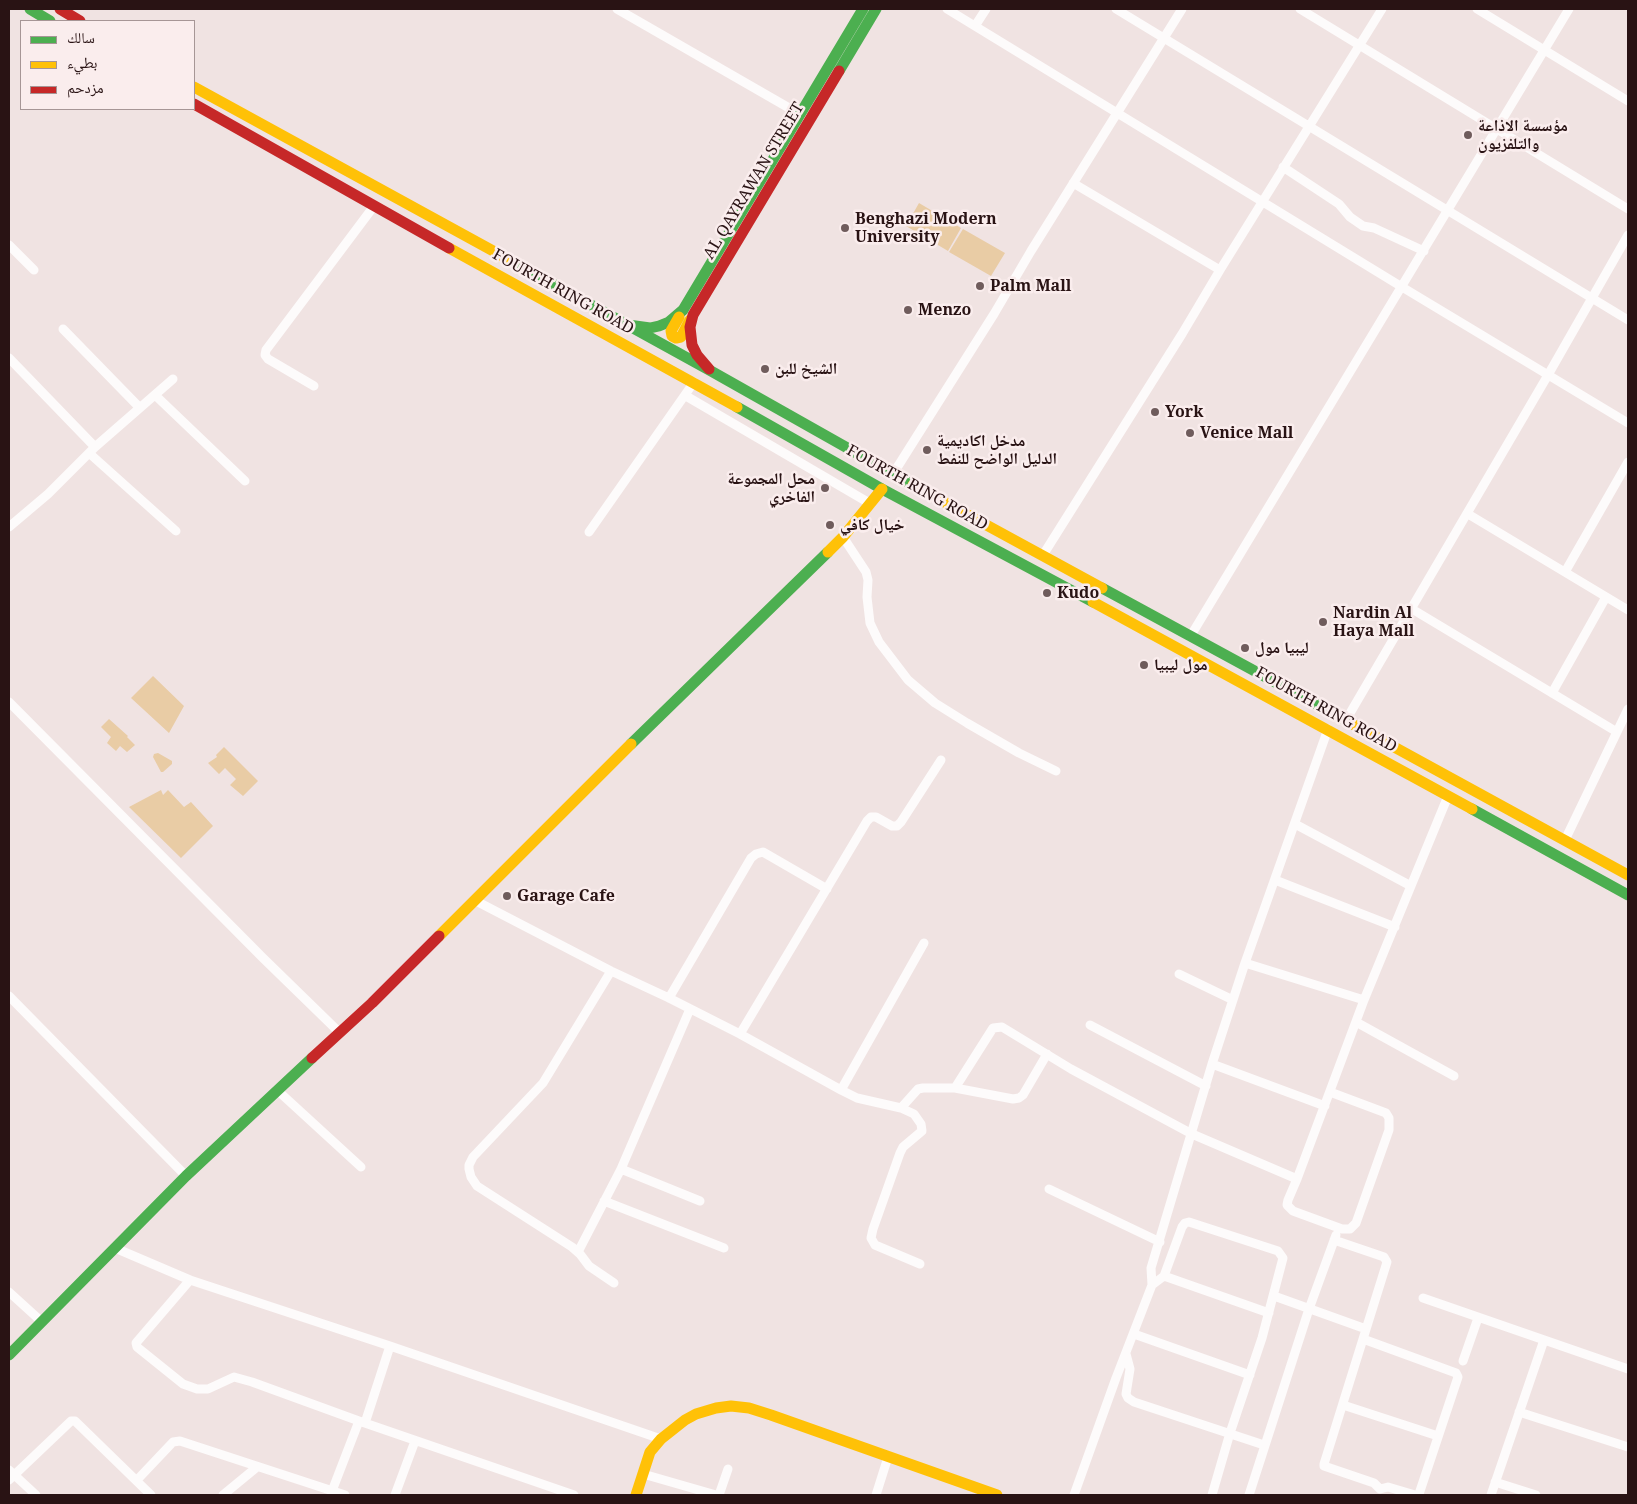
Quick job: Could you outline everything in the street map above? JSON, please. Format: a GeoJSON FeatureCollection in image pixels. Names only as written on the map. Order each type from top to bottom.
{"type":"FeatureCollection","features":[{"type":"Feature","properties":{"kind":"main road"},"geometry":{"type":"LineString","coordinates":[[30,9],[48,20]]}},
{"type":"Feature","properties":{"kind":"main road"},"geometry":{"type":"LineString","coordinates":[[60,9],[78,20]]}},
{"type":"Feature","properties":{"kind":"main road","name":"AL QAYRAWAN STREET"},"geometry":{"type":"LineString","coordinates":[[863,9],[804,117],[692,319],[681,337],[676,338],[672,336],[672,329],[683,310],[804,117],[876,9]]}},
{"type":"Feature","properties":{"kind":"main road","name":"FOURTH RING ROAD"},"geometry":{"type":"LineString","coordinates":[[195,88],[711,371],[893,474],[1628,875]]}},
{"type":"Feature","properties":{"kind":"main road","name":"FOURTH RING ROAD"},"geometry":{"type":"LineString","coordinates":[[195,105],[374,206],[694,382],[882,489],[1191,654],[1628,895]]}},
{"type":"Feature","properties":{"kind":"main road","name":"AL QAYRAWAN STREET"},"geometry":{"type":"LineString","coordinates":[[624,324],[650,328],[659,326],[669,322],[683,310]]}},
{"type":"Feature","properties":{"kind":"main road"},"geometry":{"type":"LineString","coordinates":[[692,319],[690,327],[692,345],[697,355],[711,371]]}},
{"type":"Feature","properties":{"kind":"main road"},"geometry":{"type":"LineString","coordinates":[[9,1356],[186,1176],[340,1033],[476,901],[658,717],[843,538],[882,489]]}},
{"type":"Feature","properties":{"kind":"main road"},"geometry":{"type":"LineString","coordinates":[[1388,762],[1395,748]]}},
{"type":"Feature","properties":{"kind":"main road"},"geometry":{"type":"LineString","coordinates":[[636,1495],[648,1456],[661,1439],[679,1424],[696,1414],[716,1408],[742,1407],[771,1415],[997,1495]]}},
{"type":"Feature","properties":{"kind":"street"},"geometry":{"type":"LineString","coordinates":[[617,9],[804,117]]}},
{"type":"Feature","properties":{"kind":"street"},"geometry":{"type":"LineString","coordinates":[[947,9],[1628,423]]}},
{"type":"Feature","properties":{"kind":"street"},"geometry":{"type":"LineString","coordinates":[[976,26],[986,9]]}},
{"type":"Feature","properties":{"kind":"street"},"geometry":{"type":"LineString","coordinates":[[1116,9],[1628,320]]}},
{"type":"Feature","properties":{"kind":"street"},"geometry":{"type":"LineString","coordinates":[[893,474],[1182,9]]}},
{"type":"Feature","properties":{"kind":"street"},"geometry":{"type":"LineString","coordinates":[[1300,9],[1628,209]]}},
{"type":"Feature","properties":{"kind":"street"},"geometry":{"type":"LineString","coordinates":[[1043,555],[1182,334],[1358,45],[1382,9]]}},
{"type":"Feature","properties":{"kind":"street"},"geometry":{"type":"LineString","coordinates":[[1477,9],[1628,101]]}},
{"type":"Feature","properties":{"kind":"street"},"geometry":{"type":"LineString","coordinates":[[1190,637],[1569,9]]}},
{"type":"Feature","properties":{"kind":"street"},"geometry":{"type":"LineString","coordinates":[[1284,166],[1339,204],[1350,217],[1363,226],[1374,228],[1424,251]]}},
{"type":"Feature","properties":{"kind":"street"},"geometry":{"type":"LineString","coordinates":[[1073,183],[1220,270]]}},
{"type":"Feature","properties":{"kind":"street"},"geometry":{"type":"LineString","coordinates":[[314,386],[268,359],[265,355],[266,350],[374,206]]}},
{"type":"Feature","properties":{"kind":"street"},"geometry":{"type":"LineString","coordinates":[[1346,720],[1468,514],[1628,235]]}},
{"type":"Feature","properties":{"kind":"street"},"geometry":{"type":"LineString","coordinates":[[9,245],[34,270]]}},
{"type":"Feature","properties":{"kind":"street"},"geometry":{"type":"LineString","coordinates":[[63,329],[140,408]]}},
{"type":"Feature","properties":{"kind":"street"},"geometry":{"type":"LineString","coordinates":[[9,358],[92,450],[176,531]]}},
{"type":"Feature","properties":{"kind":"street"},"geometry":{"type":"LineString","coordinates":[[9,527],[48,494],[92,450],[173,379]]}},
{"type":"Feature","properties":{"kind":"street"},"geometry":{"type":"LineString","coordinates":[[589,532],[694,382]]}},
{"type":"Feature","properties":{"kind":"street"},"geometry":{"type":"LineString","coordinates":[[155,395],[245,481]]}},
{"type":"Feature","properties":{"kind":"street"},"geometry":{"type":"LineString","coordinates":[[686,396],[870,504]]}},
{"type":"Feature","properties":{"kind":"street"},"geometry":{"type":"LineString","coordinates":[[1565,572],[1628,462]]}},
{"type":"Feature","properties":{"kind":"street"},"geometry":{"type":"LineString","coordinates":[[1468,514],[1628,610]]}},
{"type":"Feature","properties":{"kind":"street"},"geometry":{"type":"LineString","coordinates":[[843,538],[866,572],[870,624],[879,642],[908,680],[935,703],[967,723],[1018,753],[1056,771]]}},
{"type":"Feature","properties":{"kind":"street"},"geometry":{"type":"LineString","coordinates":[[1552,693],[1606,597]]}},
{"type":"Feature","properties":{"kind":"street"},"geometry":{"type":"LineString","coordinates":[[1412,609],[1617,732]]}},
{"type":"Feature","properties":{"kind":"street"},"geometry":{"type":"LineString","coordinates":[[9,702],[340,1033]]}},
{"type":"Feature","properties":{"kind":"street"},"geometry":{"type":"LineString","coordinates":[[1565,840],[1628,709]]}},
{"type":"Feature","properties":{"kind":"street"},"geometry":{"type":"LineString","coordinates":[[1074,1495],[1152,1285],[1152,1268],[1212,1064],[1245,963],[1328,729]]}},
{"type":"Feature","properties":{"kind":"street"},"geometry":{"type":"LineString","coordinates":[[740,1034],[867,821],[871,817],[876,817],[892,826],[897,826],[941,760]]}},
{"type":"Feature","properties":{"kind":"street"},"geometry":{"type":"LineString","coordinates":[[1330,1092],[1386,1113],[1390,1122],[1389,1130],[1356,1223],[1350,1230],[1339,1228],[1293,1211],[1287,1205],[1288,1200],[1364,1000],[1448,796]]}},
{"type":"Feature","properties":{"kind":"street"},"geometry":{"type":"LineString","coordinates":[[1295,824],[1411,886]]}},
{"type":"Feature","properties":{"kind":"street"},"geometry":{"type":"LineString","coordinates":[[669,998],[751,858],[756,854],[763,852],[827,889]]}},
{"type":"Feature","properties":{"kind":"street"},"geometry":{"type":"LineString","coordinates":[[1275,880],[1394,927]]}},
{"type":"Feature","properties":{"kind":"street"},"geometry":{"type":"LineString","coordinates":[[476,901],[611,971],[740,1034],[841,1090],[872,1102],[901,1108],[917,1117],[922,1126],[922,1131],[903,1147],[900,1153],[872,1229],[871,1238],[876,1246],[920,1264]]}},
{"type":"Feature","properties":{"kind":"street"},"geometry":{"type":"LineString","coordinates":[[841,1090],[924,943]]}},
{"type":"Feature","properties":{"kind":"street"},"geometry":{"type":"LineString","coordinates":[[1245,963],[1364,1000]]}},
{"type":"Feature","properties":{"kind":"street"},"geometry":{"type":"LineString","coordinates":[[611,971],[542,1083],[485,1144],[469,1165],[470,1173],[477,1186],[566,1243],[578,1252],[588,1266],[614,1283]]}},
{"type":"Feature","properties":{"kind":"street"},"geometry":{"type":"LineString","coordinates":[[1179,974],[1233,1000]]}},
{"type":"Feature","properties":{"kind":"street"},"geometry":{"type":"LineString","coordinates":[[9,996],[186,1176]]}},
{"type":"Feature","properties":{"kind":"street"},"geometry":{"type":"LineString","coordinates":[[578,1252],[621,1169],[690,1009]]}},
{"type":"Feature","properties":{"kind":"street"},"geometry":{"type":"LineString","coordinates":[[1356,1022],[1454,1076]]}},
{"type":"Feature","properties":{"kind":"street"},"geometry":{"type":"LineString","coordinates":[[1090,1025],[1206,1086]]}},
{"type":"Feature","properties":{"kind":"street"},"geometry":{"type":"LineString","coordinates":[[955,1088],[995,1027],[1004,1027],[1071,1069],[1192,1134],[1297,1179]]}},
{"type":"Feature","properties":{"kind":"street"},"geometry":{"type":"LineString","coordinates":[[901,1108],[918,1089],[923,1088],[955,1088],[1013,1099],[1019,1098],[1023,1095],[1047,1054]]}},
{"type":"Feature","properties":{"kind":"street"},"geometry":{"type":"LineString","coordinates":[[1212,1064],[1325,1106]]}},
{"type":"Feature","properties":{"kind":"street"},"geometry":{"type":"LineString","coordinates":[[277,1090],[361,1167]]}},
{"type":"Feature","properties":{"kind":"street"},"geometry":{"type":"LineString","coordinates":[[621,1169],[700,1201]]}},
{"type":"Feature","properties":{"kind":"street"},"geometry":{"type":"LineString","coordinates":[[1049,1189],[1160,1242]]}},
{"type":"Feature","properties":{"kind":"street"},"geometry":{"type":"LineString","coordinates":[[604,1201],[724,1248]]}},
{"type":"Feature","properties":{"kind":"street"},"geometry":{"type":"LineString","coordinates":[[1152,1285],[1164,1276],[1185,1223],[1190,1222],[1278,1251],[1283,1258],[1269,1313],[1212,1495]]}},
{"type":"Feature","properties":{"kind":"street"},"geometry":{"type":"LineString","coordinates":[[1249,1495],[1309,1309],[1339,1228]]}},
{"type":"Feature","properties":{"kind":"street"},"geometry":{"type":"LineString","coordinates":[[1334,1240],[1384,1257],[1388,1262],[1366,1329],[1343,1405],[1324,1461],[1324,1466],[1374,1483],[1379,1492],[1388,1487],[1415,1495],[1419,1494],[1458,1374],[1363,1339]]}},
{"type":"Feature","properties":{"kind":"street"},"geometry":{"type":"LineString","coordinates":[[115,1248],[190,1280],[661,1439]]}},
{"type":"Feature","properties":{"kind":"street"},"geometry":{"type":"LineString","coordinates":[[1164,1276],[1269,1313]]}},
{"type":"Feature","properties":{"kind":"street"},"geometry":{"type":"LineString","coordinates":[[190,1280],[136,1343],[137,1347],[182,1384],[196,1389],[208,1389],[234,1377],[252,1382],[574,1495]]}},
{"type":"Feature","properties":{"kind":"street"},"geometry":{"type":"LineString","coordinates":[[9,1292],[42,1322]]}},
{"type":"Feature","properties":{"kind":"street"},"geometry":{"type":"LineString","coordinates":[[1274,1296],[1366,1329]]}},
{"type":"Feature","properties":{"kind":"street"},"geometry":{"type":"LineString","coordinates":[[1423,1298],[1628,1369]]}},
{"type":"Feature","properties":{"kind":"street"},"geometry":{"type":"LineString","coordinates":[[1463,1361],[1478,1318]]}},
{"type":"Feature","properties":{"kind":"street"},"geometry":{"type":"LineString","coordinates":[[1134,1334],[1250,1375]]}},
{"type":"Feature","properties":{"kind":"street"},"geometry":{"type":"LineString","coordinates":[[1491,1495],[1544,1340]]}},
{"type":"Feature","properties":{"kind":"street"},"geometry":{"type":"LineString","coordinates":[[332,1492],[362,1422],[390,1346]]}},
{"type":"Feature","properties":{"kind":"street"},"geometry":{"type":"LineString","coordinates":[[1126,1354],[1130,1369],[1126,1394],[1134,1402],[1264,1445]]}},
{"type":"Feature","properties":{"kind":"street"},"geometry":{"type":"LineString","coordinates":[[1343,1405],[1438,1436]]}},
{"type":"Feature","properties":{"kind":"street"},"geometry":{"type":"LineString","coordinates":[[1519,1412],[1628,1447]]}},
{"type":"Feature","properties":{"kind":"street"},"geometry":{"type":"LineString","coordinates":[[36,1495],[11,1475],[73,1420],[78,1422],[152,1495]]}},
{"type":"Feature","properties":{"kind":"street"},"geometry":{"type":"LineString","coordinates":[[395,1495],[415,1440]]}},
{"type":"Feature","properties":{"kind":"street"},"geometry":{"type":"LineString","coordinates":[[137,1480],[173,1442],[180,1441],[345,1495]]}},
{"type":"Feature","properties":{"kind":"street"},"geometry":{"type":"LineString","coordinates":[[876,1495],[888,1457]]}},
{"type":"Feature","properties":{"kind":"street"},"geometry":{"type":"LineString","coordinates":[[223,1495],[257,1467]]}},
{"type":"Feature","properties":{"kind":"street"},"geometry":{"type":"LineString","coordinates":[[643,1474],[717,1495],[728,1469]]}},
{"type":"Feature","properties":{"kind":"street"},"geometry":{"type":"LineString","coordinates":[[1496,1482],[1536,1495]]}},
{"type":"Feature","properties":{"kind":"shaded area"},"geometry":{"type":"Polygon","coordinates":[[[919,203],[961,228],[948,251],[906,226],[919,203]]]}},
{"type":"Feature","properties":{"kind":"shaded area"},"geometry":{"type":"Polygon","coordinates":[[[963,229],[1005,253],[991,276],[949,252],[963,229]]]}},
{"type":"Feature","properties":{"kind":"shaded area"},"geometry":{"type":"Polygon","coordinates":[[[153,676],[184,706],[169,733],[131,698],[153,676]]]}},
{"type":"Feature","properties":{"kind":"shaded area"},"geometry":{"type":"Polygon","coordinates":[[[109,719],[135,745],[127,752],[120,746],[116,751],[107,743],[111,737],[101,727],[109,719]]]}},
{"type":"Feature","properties":{"kind":"shaded area"},"geometry":{"type":"Polygon","coordinates":[[[224,747],[258,781],[243,796],[230,785],[236,779],[225,768],[219,774],[208,763],[217,757],[216,755],[224,747]]]}},
{"type":"Feature","properties":{"kind":"shaded area"},"geometry":{"type":"Polygon","coordinates":[[[158,753],[172,761],[172,764],[163,772],[161,772],[153,757],[154,754],[158,753]]]}},
{"type":"Feature","properties":{"kind":"shaded area"},"geometry":{"type":"Polygon","coordinates":[[[161,790],[163,795],[168,790],[184,807],[191,802],[213,826],[181,858],[129,807],[161,790]]]}},
{"type":"Feature","properties":{"kind":"traffic: fast"},"geometry":{"type":"LineString","coordinates":[[30,9],[48,20]]}},
{"type":"Feature","properties":{"kind":"traffic: fast"},"geometry":{"type":"LineString","coordinates":[[628,325],[650,328],[659,326],[669,322],[683,310],[863,9]]}},
{"type":"Feature","properties":{"kind":"traffic: fast"},"geometry":{"type":"LineString","coordinates":[[839,71],[876,9]]}},
{"type":"Feature","properties":{"kind":"traffic: fast"},"geometry":{"type":"LineString","coordinates":[[506,258],[913,485]]}},
{"type":"Feature","properties":{"kind":"traffic: fast"},"geometry":{"type":"LineString","coordinates":[[737,407],[882,489],[1093,602]]}},
{"type":"Feature","properties":{"kind":"traffic: fast"},"geometry":{"type":"LineString","coordinates":[[631,744],[828,552]]}},
{"type":"Feature","properties":{"kind":"traffic: fast"},"geometry":{"type":"LineString","coordinates":[[1102,588],[1354,725]]}},
{"type":"Feature","properties":{"kind":"traffic: fast"},"geometry":{"type":"LineString","coordinates":[[1472,809],[1628,895]]}},
{"type":"Feature","properties":{"kind":"traffic: fast"},"geometry":{"type":"LineString","coordinates":[[9,1355],[186,1176],[312,1058]]}},
{"type":"Feature","properties":{"kind":"traffic: slow"},"geometry":{"type":"LineString","coordinates":[[195,88],[506,258]]}},
{"type":"Feature","properties":{"kind":"traffic: slow"},"geometry":{"type":"LineString","coordinates":[[449,248],[737,407]]}},
{"type":"Feature","properties":{"kind":"traffic: slow"},"geometry":{"type":"LineString","coordinates":[[679,317],[671,331],[672,336],[676,338],[681,337],[690,320]]}},
{"type":"Feature","properties":{"kind":"traffic: slow"},"geometry":{"type":"LineString","coordinates":[[913,485],[1102,588]]}},
{"type":"Feature","properties":{"kind":"traffic: slow"},"geometry":{"type":"LineString","coordinates":[[828,552],[843,537],[882,489]]}},
{"type":"Feature","properties":{"kind":"traffic: slow"},"geometry":{"type":"LineString","coordinates":[[1093,602],[1472,809]]}},
{"type":"Feature","properties":{"kind":"traffic: slow"},"geometry":{"type":"LineString","coordinates":[[1354,725],[1628,875]]}},
{"type":"Feature","properties":{"kind":"traffic: slow"},"geometry":{"type":"LineString","coordinates":[[439,936],[631,744]]}},
{"type":"Feature","properties":{"kind":"traffic: slow"},"geometry":{"type":"LineString","coordinates":[[636,1495],[650,1452],[661,1439],[685,1420],[696,1414],[731,1406],[749,1408],[771,1415],[997,1495]]}},
{"type":"Feature","properties":{"kind":"traffic: jam"},"geometry":{"type":"LineString","coordinates":[[60,9],[78,20]]}},
{"type":"Feature","properties":{"kind":"traffic: jam"},"geometry":{"type":"LineString","coordinates":[[709,369],[697,355],[692,345],[690,327],[693,315],[839,71]]}},
{"type":"Feature","properties":{"kind":"traffic: jam"},"geometry":{"type":"LineString","coordinates":[[195,105],[449,248]]}},
{"type":"Feature","properties":{"kind":"traffic: jam"},"geometry":{"type":"LineString","coordinates":[[312,1058],[372,1003],[439,936]]}},
{"type":"Feature","properties":{"kind":"place","name":"مؤسسة الاذاعة والتلفزيون"},"geometry":{"type":"Point","coordinates":[1468,135]}},
{"type":"Feature","properties":{"kind":"place","name":"Benghazi Modern University"},"geometry":{"type":"Point","coordinates":[845,228]}},
{"type":"Feature","properties":{"kind":"place","name":"Palm Mall"},"geometry":{"type":"Point","coordinates":[980,286]}},
{"type":"Feature","properties":{"kind":"place","name":"Menzo"},"geometry":{"type":"Point","coordinates":[908,310]}},
{"type":"Feature","properties":{"kind":"place","name":"الشيخ للبن"},"geometry":{"type":"Point","coordinates":[765,369]}},
{"type":"Feature","properties":{"kind":"place","name":"York"},"geometry":{"type":"Point","coordinates":[1155,412]}},
{"type":"Feature","properties":{"kind":"place","name":"Venice Mall"},"geometry":{"type":"Point","coordinates":[1190,433]}},
{"type":"Feature","properties":{"kind":"place","name":"مدخل اكاديمية الدليل الواضح للنفط"},"geometry":{"type":"Point","coordinates":[927,450]}},
{"type":"Feature","properties":{"kind":"place","name":"محل المجموعة الفاخري"},"geometry":{"type":"Point","coordinates":[825,488]}},
{"type":"Feature","properties":{"kind":"place","name":"خيال كافي"},"geometry":{"type":"Point","coordinates":[830,525]}},
{"type":"Feature","properties":{"kind":"place","name":"Kudo"},"geometry":{"type":"Point","coordinates":[1047,593]}},
{"type":"Feature","properties":{"kind":"place","name":"Nardin Al Haya Mall"},"geometry":{"type":"Point","coordinates":[1323,622]}},
{"type":"Feature","properties":{"kind":"place","name":"ليبيا مول"},"geometry":{"type":"Point","coordinates":[1245,648]}},
{"type":"Feature","properties":{"kind":"place","name":"مول ليبيا"},"geometry":{"type":"Point","coordinates":[1144,665]}},
{"type":"Feature","properties":{"kind":"place","name":"Garage Cafe"},"geometry":{"type":"Point","coordinates":[507,896]}}]}
